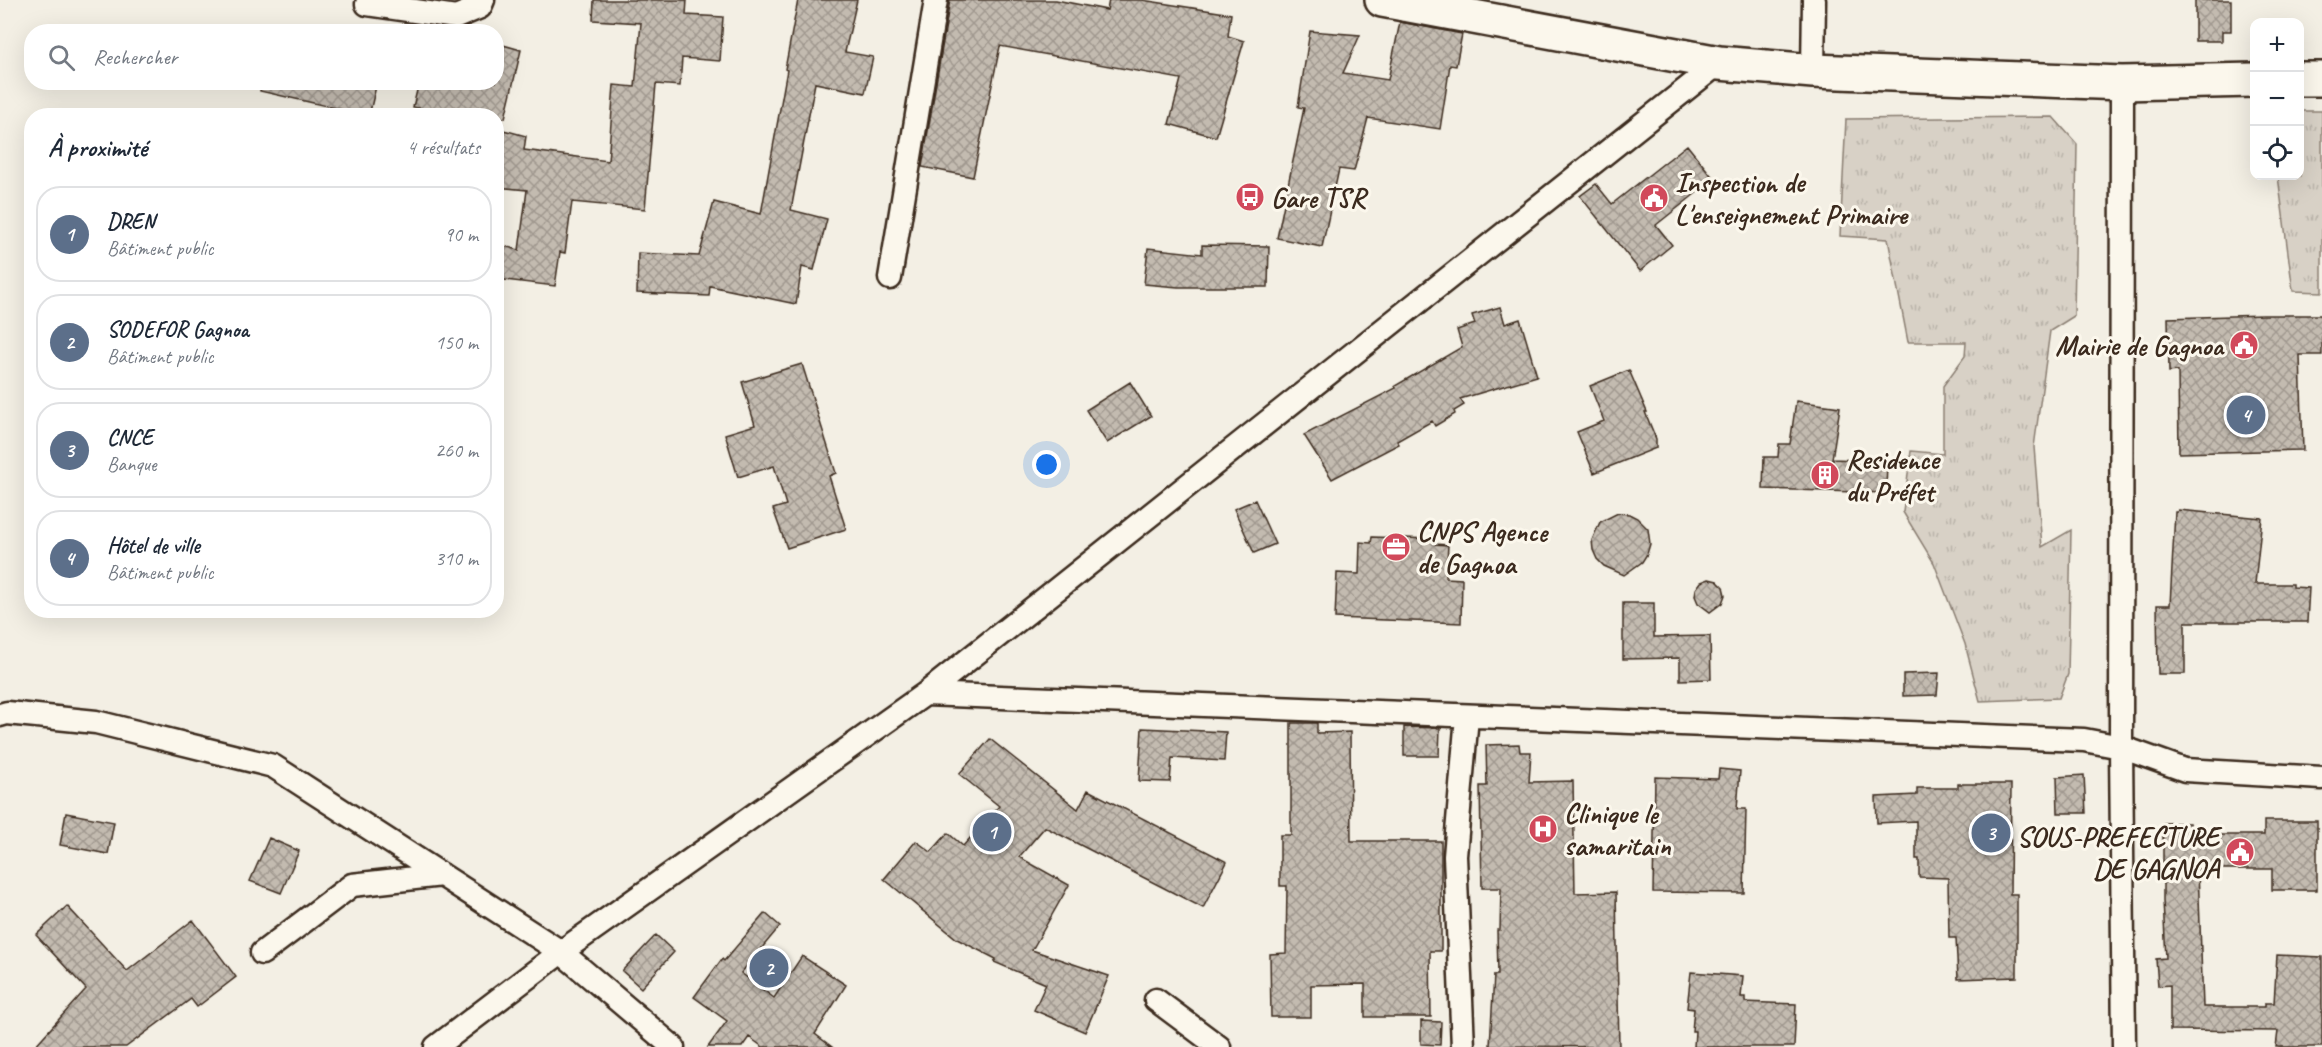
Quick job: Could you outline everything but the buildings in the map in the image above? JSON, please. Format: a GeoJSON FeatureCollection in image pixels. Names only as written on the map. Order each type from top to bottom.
{"type":"FeatureCollection","features":[{"type":"Feature","properties":{"kind":"street"},"geometry":{"type":"LineString","coordinates":[[367,4],[456,17],[480,7],[483,0]]}},
{"type":"Feature","properties":{"kind":"street"},"geometry":{"type":"LineString","coordinates":[[890,278],[936,0]]}},
{"type":"Feature","properties":{"kind":"street"},"geometry":{"type":"LineString","coordinates":[[1813,71],[1814,0]]}},
{"type":"Feature","properties":{"kind":"street"},"geometry":{"type":"LineString","coordinates":[[1397,1],[1719,63],[1813,71],[2122,83],[2250,80]]}},
{"type":"Feature","properties":{"kind":"street"},"geometry":{"type":"LineString","coordinates":[[436,1047],[561,952],[925,694],[1719,63]]}},
{"type":"Feature","properties":{"kind":"street"},"geometry":{"type":"LineString","coordinates":[[2304,79],[2322,79]]}},
{"type":"Feature","properties":{"kind":"street"},"geometry":{"type":"LineString","coordinates":[[2122,83],[2121,747],[2124,1047]]}},
{"type":"Feature","properties":{"kind":"street"},"geometry":{"type":"LineString","coordinates":[[925,694],[2084,740],[2121,747],[2185,770],[2322,778]]}},
{"type":"Feature","properties":{"kind":"street"},"geometry":{"type":"LineString","coordinates":[[0,715],[7,713],[96,722],[273,766],[561,952],[673,1047]]}},
{"type":"Feature","properties":{"kind":"street"},"geometry":{"type":"LineString","coordinates":[[1463,1047],[1455,856],[1467,716]]}},
{"type":"Feature","properties":{"kind":"street"},"geometry":{"type":"LineString","coordinates":[[262,953],[352,885],[442,875]]}},
{"type":"Feature","properties":{"kind":"street"},"geometry":{"type":"LineString","coordinates":[[1156,1000],[1219,1047]]}},
{"type":"Feature","properties":{"kind":"green space"},"geometry":{"type":"Polygon","coordinates":[[[2304,111],[2322,111],[2322,292],[2293,291],[2279,180],[2304,180],[2304,111]]]}},
{"type":"Feature","properties":{"kind":"green space"},"geometry":{"type":"Polygon","coordinates":[[[2053,117],[2077,144],[2074,316],[2050,331],[2034,447],[2042,547],[2071,530],[2068,674],[2059,698],[1980,701],[1965,644],[1934,563],[1903,512],[1911,451],[1943,454],[1943,386],[1965,356],[1966,342],[1908,342],[1888,239],[1840,236],[1846,119],[2053,117]]]}},
{"type":"Feature","properties":{"kind":"place","name":"Gare TSR"},"geometry":{"type":"Point","coordinates":[1250,197]}},
{"type":"Feature","properties":{"kind":"place","name":"Inspection de L'enseignement Primaire"},"geometry":{"type":"Point","coordinates":[1654,198]}},
{"type":"Feature","properties":{"kind":"place","name":"Mairie de Gagnoa"},"geometry":{"type":"Point","coordinates":[2244,345]}},
{"type":"Feature","properties":{"kind":"place","name":"Hôtel de ville"},"geometry":{"type":"Point","coordinates":[2246,415]}},
{"type":"Feature","properties":{"kind":"place","name":"Residence du Préfet"},"geometry":{"type":"Point","coordinates":[1825,475]}},
{"type":"Feature","properties":{"kind":"place","name":"CNPS Agence de Gagnoa"},"geometry":{"type":"Point","coordinates":[1396,547]}},
{"type":"Feature","properties":{"kind":"place","name":"Clinique le samaritain"},"geometry":{"type":"Point","coordinates":[1543,829]}},
{"type":"Feature","properties":{"kind":"place","name":"DREN"},"geometry":{"type":"Point","coordinates":[992,832]}},
{"type":"Feature","properties":{"kind":"place","name":"CNCE"},"geometry":{"type":"Point","coordinates":[1991,833]}},
{"type":"Feature","properties":{"kind":"place","name":"SOUS-PREFECTURE DE GAGNOA"},"geometry":{"type":"Point","coordinates":[2240,852]}},
{"type":"Feature","properties":{"kind":"place","name":"SODEFOR Gagnoa"},"geometry":{"type":"Point","coordinates":[769,968]}}]}
